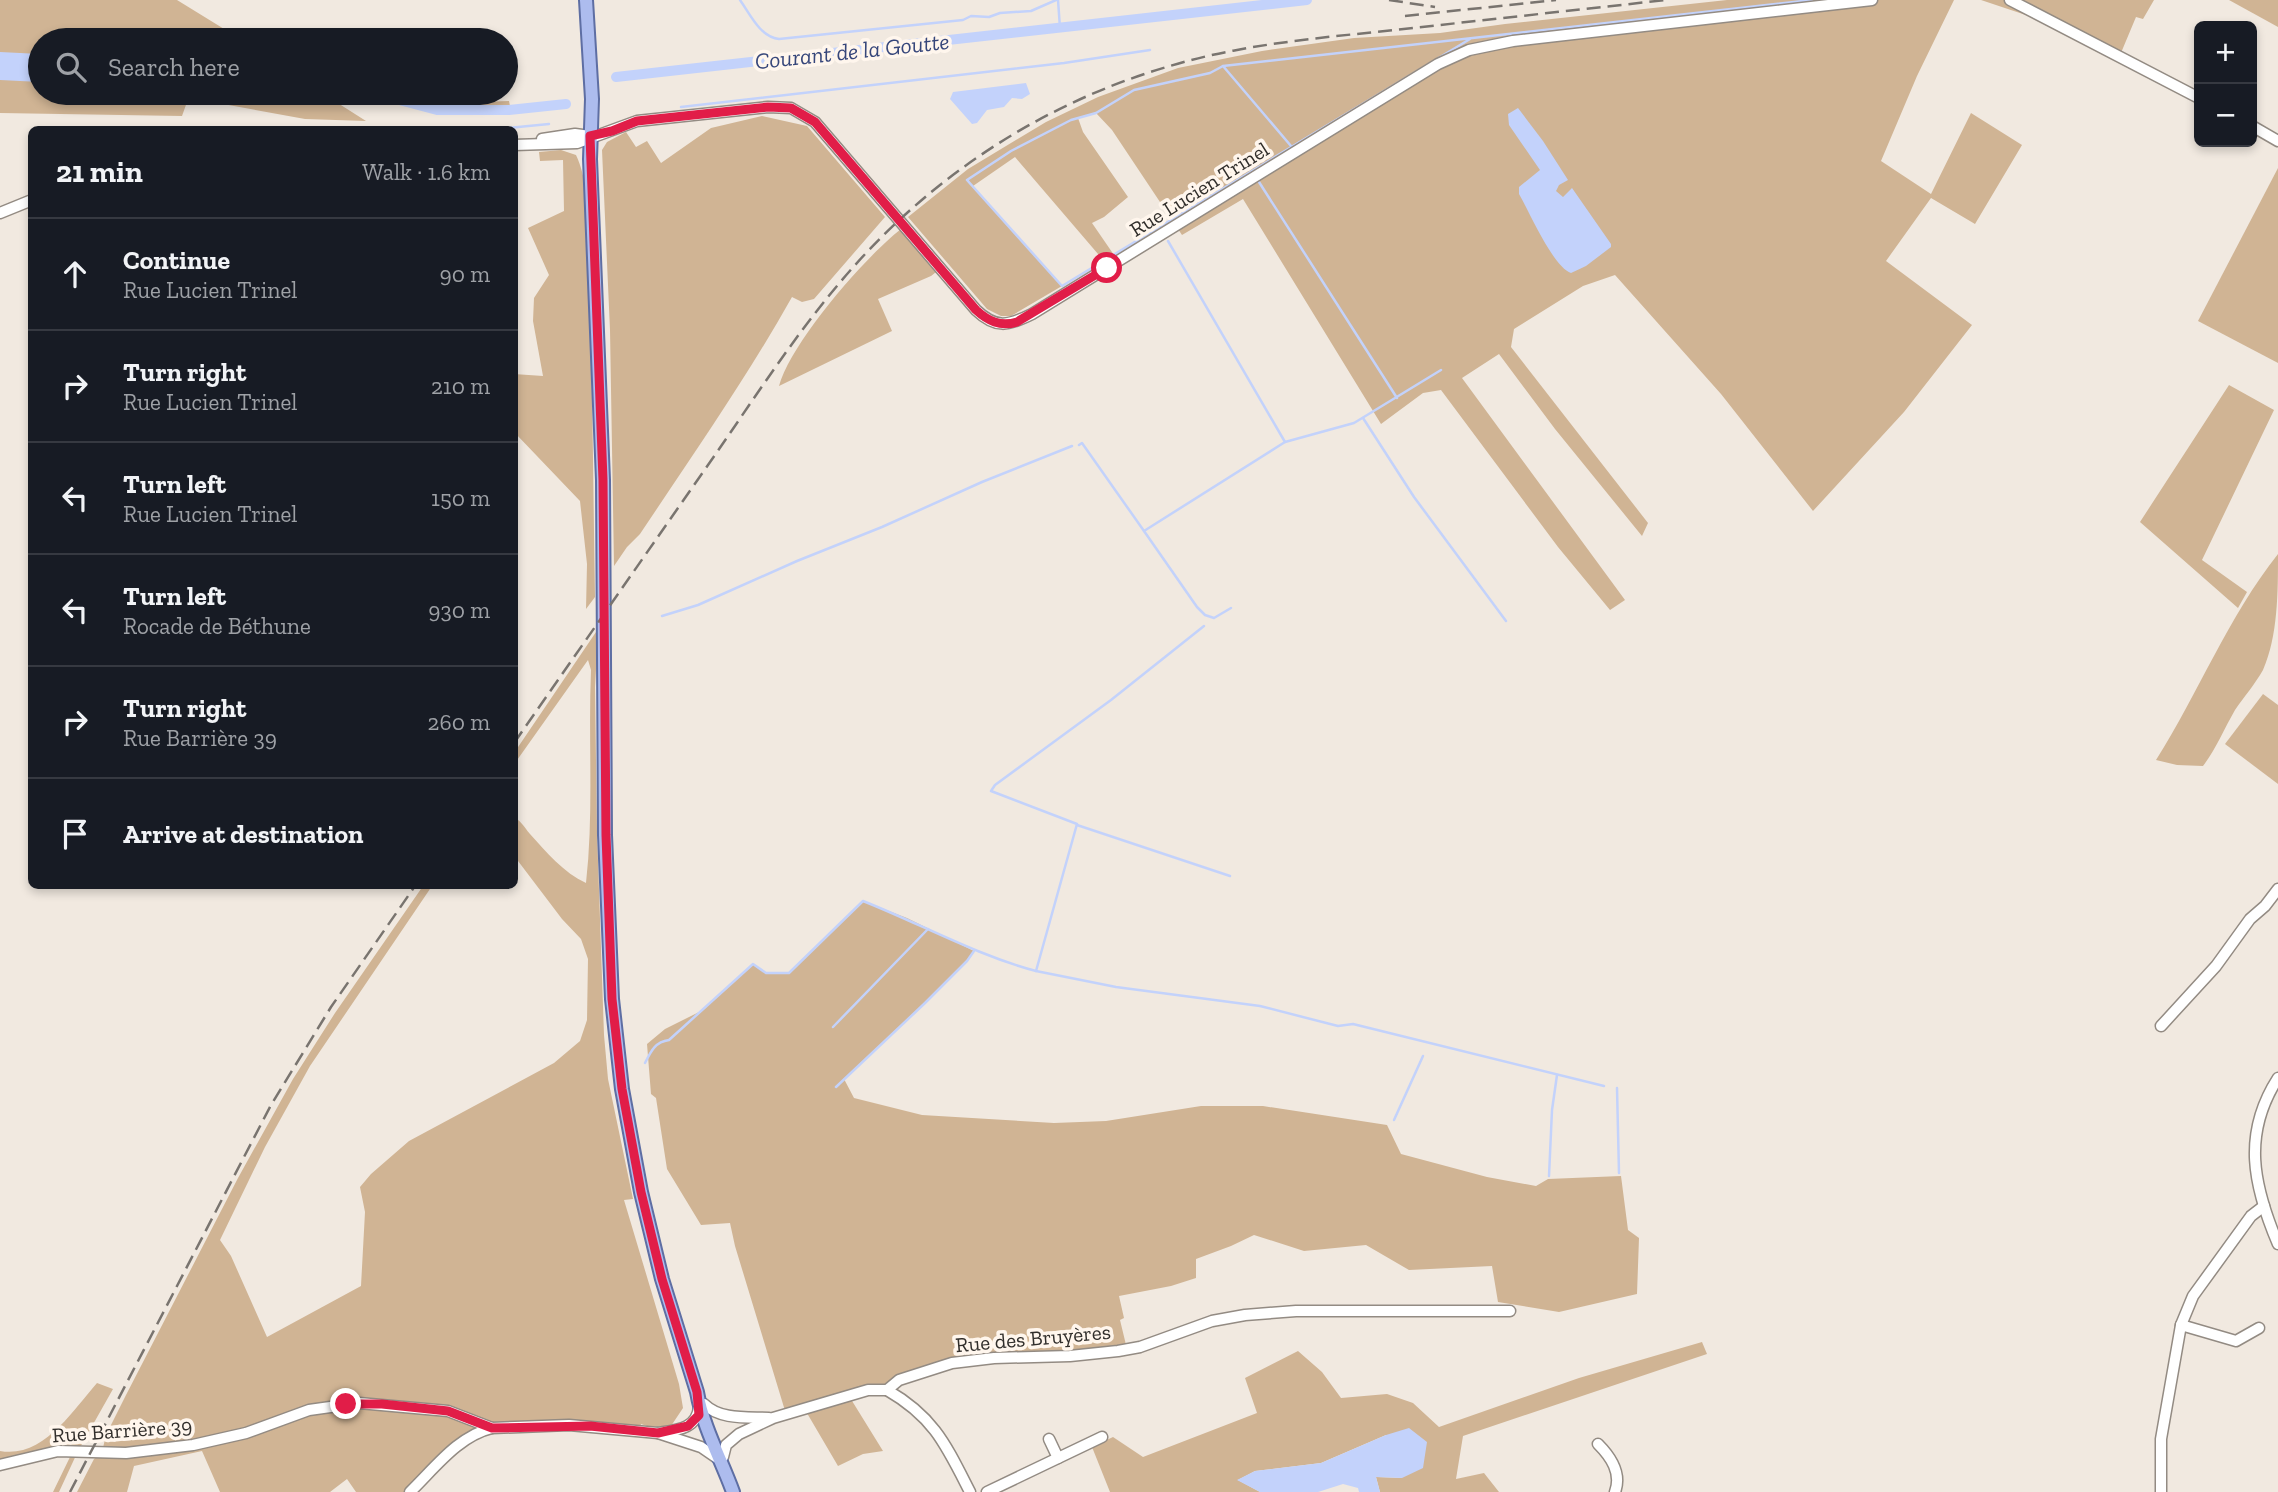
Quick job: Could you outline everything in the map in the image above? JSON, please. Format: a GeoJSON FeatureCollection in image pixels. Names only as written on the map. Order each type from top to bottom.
{"type":"FeatureCollection","features":[{"type":"Feature","properties":{"kind":"main road"},"geometry":{"type":"LineString","coordinates":[[586,0],[592,99],[590,136],[603,480],[606,835],[612,999],[622,1089],[641,1192],[662,1279],[700,1400],[733,1492]]}},
{"type":"Feature","properties":{"kind":"street","name":"Rue Lucien Trinel"},"geometry":{"type":"LineString","coordinates":[[590,136],[637,121],[676,115],[768,107],[798,111],[815,122],[976,310],[991,322],[1006,324],[1032,314],[1438,64],[1469,50],[1513,40],[1871,0]]}},
{"type":"Feature","properties":{"kind":"street"},"geometry":{"type":"LineString","coordinates":[[2010,0],[2194,95]]}},
{"type":"Feature","properties":{"kind":"street"},"geometry":{"type":"LineString","coordinates":[[2257,129],[2278,141]]}},
{"type":"Feature","properties":{"kind":"street"},"geometry":{"type":"LineString","coordinates":[[518,144],[577,143],[590,136]]}},
{"type":"Feature","properties":{"kind":"street"},"geometry":{"type":"LineString","coordinates":[[0,213],[28,202]]}},
{"type":"Feature","properties":{"kind":"street"},"geometry":{"type":"LineString","coordinates":[[2161,1026],[2216,965],[2250,919],[2278,889]]}},
{"type":"Feature","properties":{"kind":"street"},"geometry":{"type":"LineString","coordinates":[[2278,1078],[2265,1100],[2256,1128],[2255,1161],[2264,1206],[2275,1228],[2278,1244]]}},
{"type":"Feature","properties":{"kind":"street"},"geometry":{"type":"LineString","coordinates":[[2161,1492],[2161,1439],[2181,1325],[2193,1296],[2251,1216],[2264,1206]]}},
{"type":"Feature","properties":{"kind":"street","name":"Rue des Bruyères"},"geometry":{"type":"LineString","coordinates":[[720,1458],[726,1446],[739,1434],[773,1418],[867,1390],[887,1390],[899,1380],[952,1363],[1118,1351],[1140,1347],[1212,1321],[1245,1315],[1296,1311],[1510,1311]]}},
{"type":"Feature","properties":{"kind":"street"},"geometry":{"type":"LineString","coordinates":[[2181,1325],[2236,1341],[2259,1328]]}},
{"type":"Feature","properties":{"kind":"street"},"geometry":{"type":"LineString","coordinates":[[887,1390],[909,1403],[928,1420],[946,1445],[970,1492]]}},
{"type":"Feature","properties":{"kind":"street","name":"Rue des Bruyères"},"geometry":{"type":"LineString","coordinates":[[700,1400],[709,1409],[734,1418],[773,1418]]}},
{"type":"Feature","properties":{"kind":"street","name":"Rue Barrière 39"},"geometry":{"type":"LineString","coordinates":[[658,1433],[679,1430],[693,1423],[699,1415],[700,1400]]}},
{"type":"Feature","properties":{"kind":"street","name":"Rue Barrière 39"},"geometry":{"type":"LineString","coordinates":[[0,1465],[58,1451],[126,1453],[193,1445],[246,1433],[309,1410],[346,1404],[382,1404],[448,1411],[492,1428],[590,1426],[658,1433],[701,1447],[720,1458]]}},
{"type":"Feature","properties":{"kind":"street"},"geometry":{"type":"LineString","coordinates":[[410,1492],[458,1445],[475,1433],[492,1428]]}},
{"type":"Feature","properties":{"kind":"street"},"geometry":{"type":"LineString","coordinates":[[986,1492],[1102,1437]]}},
{"type":"Feature","properties":{"kind":"street"},"geometry":{"type":"LineString","coordinates":[[1049,1439],[1058,1458]]}},
{"type":"Feature","properties":{"kind":"street"},"geometry":{"type":"LineString","coordinates":[[1598,1444],[1611,1457],[1617,1473],[1615,1492]]}},
{"type":"Feature","properties":{"kind":"shaded area"},"geometry":{"type":"Polygon","coordinates":[[[0,0],[177,0],[222,28],[28,28],[28,105],[186,105],[182,116],[0,113],[0,0]]]}},
{"type":"Feature","properties":{"kind":"shaded area"},"geometry":{"type":"Polygon","coordinates":[[[1727,0],[1954,0],[1917,76],[1881,161],[1931,194],[1971,113],[2022,145],[1975,224],[1931,198],[1886,261],[1972,325],[1904,412],[1813,511],[1721,394],[1615,275],[1583,286],[1514,329],[1511,347],[1648,523],[1642,536],[1555,429],[1499,354],[1462,378],[1625,600],[1610,610],[1558,547],[1441,390],[1423,393],[1381,424],[1243,199],[1182,235],[1112,130],[1096,113],[1078,118],[1083,132],[1128,197],[1104,217],[1092,223],[1114,255],[1104,261],[1015,157],[973,186],[1062,286],[1011,316],[1001,316],[987,309],[908,217],[968,169],[1046,122],[1098,97],[1178,68],[1262,51],[1354,38],[1440,33],[1727,0]]]}},
{"type":"Feature","properties":{"kind":"shaded area"},"geometry":{"type":"Polygon","coordinates":[[[1981,0],[2154,0],[2143,19],[2136,17],[2118,60],[2038,19],[1981,0]]]}},
{"type":"Feature","properties":{"kind":"shaded area"},"geometry":{"type":"Polygon","coordinates":[[[2229,0],[2278,0],[2278,27],[2229,0]]]}},
{"type":"Feature","properties":{"kind":"shaded area"},"geometry":{"type":"Polygon","coordinates":[[[228,105],[341,105],[366,121],[305,119],[228,105]]]}},
{"type":"Feature","properties":{"kind":"shaded area"},"geometry":{"type":"Polygon","coordinates":[[[433,105],[510,106],[452,107],[433,105]]]}},
{"type":"Feature","properties":{"kind":"shaded area"},"geometry":{"type":"Polygon","coordinates":[[[762,116],[807,126],[885,217],[814,299],[802,302],[792,297],[718,417],[640,534],[614,566],[610,330],[602,150],[607,142],[626,132],[636,147],[647,141],[661,163],[711,128],[762,116]]]}},
{"type":"Feature","properties":{"kind":"shaded area"},"geometry":{"type":"Polygon","coordinates":[[[561,150],[576,155],[584,181],[587,209],[595,597],[586,609],[587,564],[580,501],[518,436],[518,374],[543,376],[533,321],[534,298],[549,275],[528,228],[564,211],[563,160],[540,161],[539,152],[561,150]]]}},
{"type":"Feature","properties":{"kind":"shaded area"},"geometry":{"type":"Polygon","coordinates":[[[2278,168],[2278,363],[2198,321],[2278,168]]]}},
{"type":"Feature","properties":{"kind":"shaded area"},"geometry":{"type":"Polygon","coordinates":[[[905,226],[940,269],[931,276],[878,299],[892,331],[779,386],[786,368],[814,323],[871,256],[905,226]]]}},
{"type":"Feature","properties":{"kind":"shaded area"},"geometry":{"type":"Polygon","coordinates":[[[2229,385],[2274,410],[2202,560],[2247,592],[2238,608],[2140,522],[2229,385]]]}},
{"type":"Feature","properties":{"kind":"shaded area"},"geometry":{"type":"Polygon","coordinates":[[[2278,554],[2274,628],[2263,670],[2235,710],[2203,766],[2177,765],[2156,760],[2244,603],[2278,554]]]}},
{"type":"Feature","properties":{"kind":"shaded area"},"geometry":{"type":"Polygon","coordinates":[[[596,632],[597,832],[608,1079],[633,1199],[624,1200],[679,1384],[683,1408],[671,1426],[650,1427],[641,1424],[639,1431],[590,1426],[475,1433],[410,1492],[356,1492],[347,1479],[330,1492],[220,1492],[202,1451],[134,1466],[127,1492],[77,1492],[94,1459],[102,1452],[106,1435],[126,1395],[238,1178],[293,1079],[421,889],[430,889],[310,1066],[265,1147],[220,1240],[231,1256],[267,1337],[361,1286],[365,1212],[360,1187],[371,1174],[409,1141],[554,1063],[580,1041],[587,1020],[588,959],[581,939],[562,919],[518,861],[518,820],[570,874],[586,883],[590,803],[591,670],[588,660],[518,759],[518,747],[596,632]]]}},
{"type":"Feature","properties":{"kind":"shaded area"},"geometry":{"type":"Polygon","coordinates":[[[2263,694],[2278,705],[2278,784],[2225,744],[2263,694]]]}},
{"type":"Feature","properties":{"kind":"shaded area"},"geometry":{"type":"Polygon","coordinates":[[[863,901],[907,918],[974,951],[925,1003],[844,1079],[854,1098],[922,1115],[1054,1123],[1106,1121],[1201,1106],[1263,1106],[1387,1125],[1401,1154],[1487,1177],[1536,1186],[1548,1179],[1621,1176],[1628,1230],[1639,1238],[1637,1294],[1559,1312],[1498,1302],[1492,1266],[1409,1270],[1366,1245],[1304,1251],[1254,1235],[1196,1259],[1196,1278],[1119,1296],[1124,1318],[1120,1320],[1127,1349],[952,1363],[887,1390],[849,1396],[883,1451],[863,1454],[838,1466],[804,1408],[786,1414],[730,1223],[701,1225],[667,1169],[656,1098],[651,1094],[647,1044],[665,1029],[701,1011],[753,964],[766,973],[789,972],[863,901]]]}},
{"type":"Feature","properties":{"kind":"shaded area"},"geometry":{"type":"Polygon","coordinates":[[[1702,1342],[1707,1354],[1463,1436],[1456,1479],[1484,1473],[1499,1492],[1380,1492],[1376,1477],[1402,1478],[1386,1435],[1321,1463],[1255,1471],[1238,1480],[1260,1492],[1110,1492],[1092,1447],[1113,1437],[1143,1457],[1257,1413],[1245,1378],[1298,1351],[1322,1372],[1341,1398],[1387,1394],[1413,1403],[1439,1427],[1579,1378],[1702,1342]]]}},
{"type":"Feature","properties":{"kind":"shaded area"},"geometry":{"type":"Polygon","coordinates":[[[97,1383],[113,1389],[78,1451],[59,1492],[53,1492],[71,1451],[0,1465],[0,1451],[30,1448],[43,1440],[56,1430],[97,1383]]]}},
{"type":"Feature","properties":{"kind":"water"},"geometry":{"type":"Polygon","coordinates":[[[0,52],[28,53],[28,81],[0,80],[0,52]]]}},
{"type":"Feature","properties":{"kind":"water"},"geometry":{"type":"Polygon","coordinates":[[[1026,83],[1030,94],[1022,99],[1012,98],[1004,107],[987,110],[977,123],[972,124],[950,99],[953,92],[1026,83]]]}},
{"type":"Feature","properties":{"kind":"water"},"geometry":{"type":"Polygon","coordinates":[[[1518,108],[1568,180],[1559,185],[1556,191],[1563,197],[1572,188],[1611,244],[1611,247],[1586,266],[1571,273],[1564,269],[1549,250],[1519,194],[1519,187],[1540,170],[1509,125],[1508,114],[1518,108]]]}},
{"type":"Feature","properties":{"kind":"water"},"geometry":{"type":"Polygon","coordinates":[[[1409,1428],[1427,1442],[1423,1468],[1402,1478],[1376,1477],[1380,1492],[1359,1492],[1358,1488],[1343,1484],[1318,1492],[1260,1492],[1237,1480],[1255,1471],[1321,1463],[1409,1428]]]}},
{"type":"Feature","properties":{"kind":"waterway"},"geometry":{"type":"LineString","coordinates":[[740,0],[761,29],[779,39],[963,20],[971,16],[989,17],[1000,13],[1031,11],[1056,0]]}},
{"type":"Feature","properties":{"kind":"waterway","name":"Courant de la Goutte"},"geometry":{"type":"LineString","coordinates":[[1058,0],[1060,28]]}},
{"type":"Feature","properties":{"kind":"waterway","name":"Courant de la Goutte"},"geometry":{"type":"LineString","coordinates":[[616,77],[1307,0]]}},
{"type":"Feature","properties":{"kind":"waterway"},"geometry":{"type":"LineString","coordinates":[[1470,39],[1062,286],[967,180],[1011,151],[1071,120],[1096,113],[1134,90],[1210,73],[1223,66],[1812,0]]}},
{"type":"Feature","properties":{"kind":"waterway"},"geometry":{"type":"LineString","coordinates":[[681,107],[1064,63],[1150,50]]}},
{"type":"Feature","properties":{"kind":"waterway"},"geometry":{"type":"LineString","coordinates":[[1223,66],[1291,146]]}},
{"type":"Feature","properties":{"kind":"waterway","name":"Courant de la Goutte"},"geometry":{"type":"LineString","coordinates":[[418,105],[437,110],[509,110],[566,104]]}},
{"type":"Feature","properties":{"kind":"waterway"},"geometry":{"type":"LineString","coordinates":[[518,127],[549,124]]}},
{"type":"Feature","properties":{"kind":"waterway"},"geometry":{"type":"LineString","coordinates":[[1259,182],[1397,398]]}},
{"type":"Feature","properties":{"kind":"waterway"},"geometry":{"type":"LineString","coordinates":[[1168,241],[1285,442]]}},
{"type":"Feature","properties":{"kind":"waterway"},"geometry":{"type":"LineString","coordinates":[[1079,445],[1082,443],[1144,531],[1285,442],[1354,423],[1441,370]]}},
{"type":"Feature","properties":{"kind":"waterway"},"geometry":{"type":"LineString","coordinates":[[1363,418],[1414,497],[1506,621]]}},
{"type":"Feature","properties":{"kind":"waterway"},"geometry":{"type":"LineString","coordinates":[[662,616],[698,605],[1072,446]]}},
{"type":"Feature","properties":{"kind":"waterway"},"geometry":{"type":"LineString","coordinates":[[1144,531],[1205,615],[1214,618],[1231,608]]}},
{"type":"Feature","properties":{"kind":"waterway"},"geometry":{"type":"LineString","coordinates":[[645,1063],[657,1045],[669,1040],[753,964],[766,973],[789,973],[863,901],[970,948],[1036,971],[1077,824],[991,791],[995,785],[1111,700],[1204,626]]}},
{"type":"Feature","properties":{"kind":"waterway"},"geometry":{"type":"LineString","coordinates":[[1077,825],[1230,876]]}},
{"type":"Feature","properties":{"kind":"waterway"},"geometry":{"type":"LineString","coordinates":[[833,1027],[928,929]]}},
{"type":"Feature","properties":{"kind":"waterway"},"geometry":{"type":"LineString","coordinates":[[836,1087],[925,1003],[974,951]]}},
{"type":"Feature","properties":{"kind":"waterway"},"geometry":{"type":"LineString","coordinates":[[1036,971],[1116,987],[1260,1006],[1338,1026],[1353,1024],[1604,1086]]}},
{"type":"Feature","properties":{"kind":"waterway"},"geometry":{"type":"LineString","coordinates":[[1394,1120],[1423,1056]]}},
{"type":"Feature","properties":{"kind":"waterway"},"geometry":{"type":"LineString","coordinates":[[1549,1176],[1552,1110],[1557,1075]]}},
{"type":"Feature","properties":{"kind":"waterway"},"geometry":{"type":"LineString","coordinates":[[1617,1088],[1619,1173]]}},
{"type":"Feature","properties":{"kind":"railway"},"geometry":{"type":"LineString","coordinates":[[1389,0],[1435,7]]}},
{"type":"Feature","properties":{"kind":"railway"},"geometry":{"type":"LineString","coordinates":[[1405,16],[1556,0]]}},
{"type":"Feature","properties":{"kind":"railway"},"geometry":{"type":"LineString","coordinates":[[518,737],[820,307],[871,248],[907,213],[946,180],[987,151],[1075,102],[1122,82],[1198,58],[1310,39],[1666,0]]}},
{"type":"Feature","properties":{"kind":"railway"},"geometry":{"type":"LineString","coordinates":[[70,1492],[271,1105],[331,1007],[413,889]]}},
{"type":"Feature","properties":{"kind":"route"},"geometry":{"type":"LineString","coordinates":[[346,1404],[369,1403],[448,1411],[492,1428],[569,1425],[658,1433],[679,1430],[693,1423],[699,1415],[697,1392],[662,1279],[641,1192],[622,1089],[612,999],[606,835],[603,480],[590,136],[637,121],[676,115],[768,107],[784,107],[798,111],[815,122],[976,310],[987,320],[996,323],[1017,322],[1107,268]]}}]}
